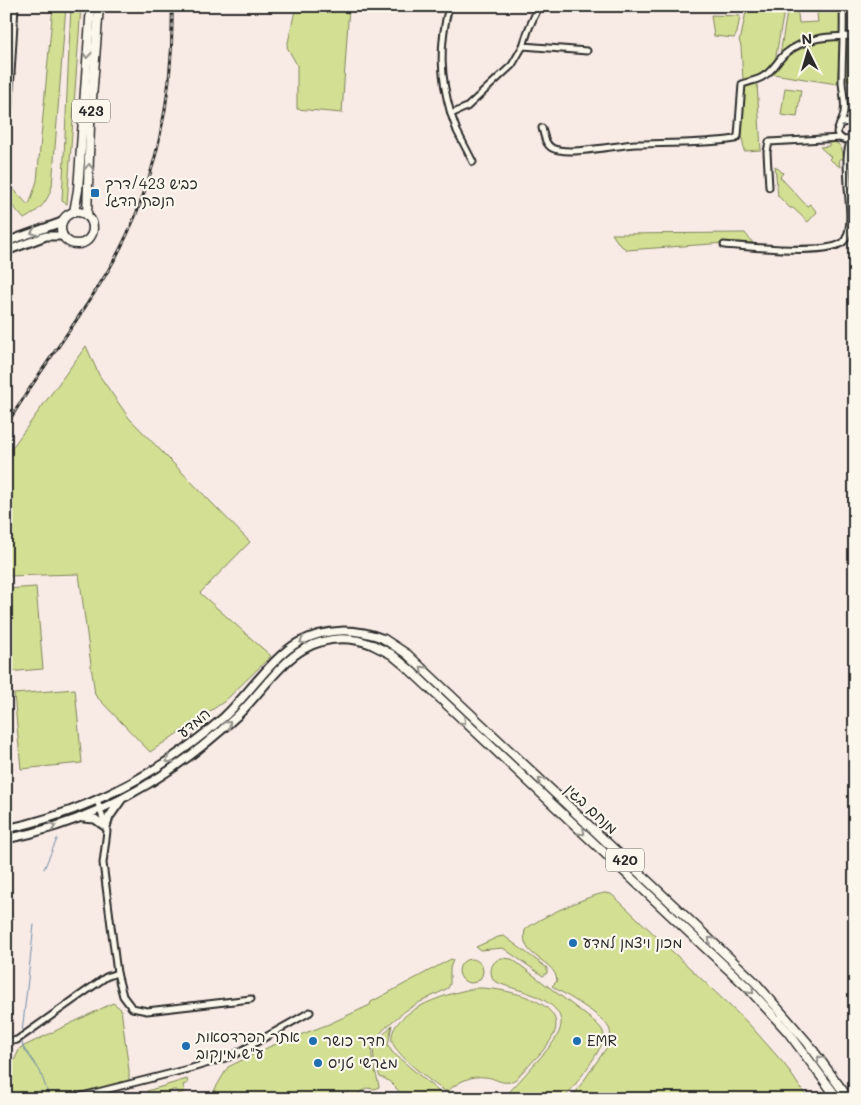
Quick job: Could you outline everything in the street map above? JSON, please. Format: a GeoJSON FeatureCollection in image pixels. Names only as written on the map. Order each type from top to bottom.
{"type":"FeatureCollection","features":[{"type":"Feature","properties":{"kind":"main road","name":"423"},"geometry":{"type":"LineString","coordinates":[[74,212],[78,190],[90,6]]}},
{"type":"Feature","properties":{"kind":"main road","name":"423"},"geometry":{"type":"LineString","coordinates":[[87,216],[90,125],[99,6]]}},
{"type":"Feature","properties":{"kind":"main road"},"geometry":{"type":"LineString","coordinates":[[6,242],[62,222],[74,212],[87,216],[92,224],[93,231],[86,242],[74,244],[63,236],[62,222]]}},
{"type":"Feature","properties":{"kind":"main road"},"geometry":{"type":"LineString","coordinates":[[6,250],[46,236],[63,236]]}},
{"type":"Feature","properties":{"kind":"main road","name":"המדע"},"geometry":{"type":"LineString","coordinates":[[6,829],[58,815],[97,800],[151,772],[200,736],[228,712],[278,659],[298,643],[318,635],[342,631],[368,634],[384,639]]}},
{"type":"Feature","properties":{"kind":"main road","name":"המדע"},"geometry":{"type":"LineString","coordinates":[[6,839],[70,821],[101,809],[172,769],[202,747],[246,708],[299,652],[319,642],[332,639],[353,640],[373,645]]}},
{"type":"Feature","properties":{"kind":"main road","name":"מנחם בגין"},"geometry":{"type":"LineString","coordinates":[[384,639],[407,654],[755,982],[807,1042],[849,1099]]}},
{"type":"Feature","properties":{"kind":"main road","name":"מנחם בגין"},"geometry":{"type":"LineString","coordinates":[[373,645],[391,654],[409,668],[736,977],[788,1032],[838,1099]]}},
{"type":"Feature","properties":{"kind":"main road"},"geometry":{"type":"LineString","coordinates":[[70,821],[84,817],[92,818],[106,826],[109,817],[121,799]]}},
{"type":"Feature","properties":{"kind":"street"},"geometry":{"type":"LineString","coordinates":[[6,120],[9,108],[15,6]]}},
{"type":"Feature","properties":{"kind":"street"},"geometry":{"type":"LineString","coordinates":[[449,6],[441,55],[444,89],[457,131],[473,162]]}},
{"type":"Feature","properties":{"kind":"street"},"geometry":{"type":"LineString","coordinates":[[451,114],[467,107],[484,89],[503,75],[512,65],[523,46],[539,6]]}},
{"type":"Feature","properties":{"kind":"street"},"geometry":{"type":"LineString","coordinates":[[844,6],[842,82],[845,108],[838,135],[847,153]]}},
{"type":"Feature","properties":{"kind":"street"},"geometry":{"type":"LineString","coordinates":[[542,128],[545,140],[550,147],[571,151],[612,146],[714,142],[735,139],[738,136],[742,84],[767,75],[785,54],[803,42],[813,39],[855,36]]}},
{"type":"Feature","properties":{"kind":"street"},"geometry":{"type":"LineString","coordinates":[[523,46],[587,51]]}},
{"type":"Feature","properties":{"kind":"street"},"geometry":{"type":"LineString","coordinates":[[845,108],[853,126]]}},
{"type":"Feature","properties":{"kind":"street"},"geometry":{"type":"LineString","coordinates":[[826,138],[831,136],[846,122],[853,126]]}},
{"type":"Feature","properties":{"kind":"street"},"geometry":{"type":"LineString","coordinates":[[769,187],[767,148],[769,142],[826,138],[848,140],[853,136]]}},
{"type":"Feature","properties":{"kind":"street"},"geometry":{"type":"LineString","coordinates":[[724,246],[804,250],[827,248],[844,242],[848,228],[847,153],[853,136]]}},
{"type":"Feature","properties":{"kind":"street"},"geometry":{"type":"LineString","coordinates":[[97,800],[106,826],[103,862],[117,974],[123,996],[132,1008],[148,1011],[251,999]]}},
{"type":"Feature","properties":{"kind":"street"},"geometry":{"type":"LineString","coordinates":[[6,1040],[7,1042],[18,1040],[106,977],[117,974]]}},
{"type":"Feature","properties":{"kind":"street"},"geometry":{"type":"LineString","coordinates":[[6,1019],[7,1012]]}},
{"type":"Feature","properties":{"kind":"street"},"geometry":{"type":"LineString","coordinates":[[70,1099],[232,1056],[310,1012]]}},
{"type":"Feature","properties":{"kind":"shaded area"},"geometry":{"type":"Polygon","coordinates":[[[855,139],[855,245],[850,250],[852,148],[855,139]]]}},
{"type":"Feature","properties":{"kind":"green space"},"geometry":{"type":"Polygon","coordinates":[[[53,6],[66,6],[52,186],[42,206],[24,219],[6,198],[6,181],[28,205],[37,181],[53,6]]]}},
{"type":"Feature","properties":{"kind":"green space"},"geometry":{"type":"Polygon","coordinates":[[[71,6],[81,6],[67,204],[62,201],[71,6]]]}},
{"type":"Feature","properties":{"kind":"green space"},"geometry":{"type":"Polygon","coordinates":[[[296,6],[349,6],[342,113],[297,109],[297,65],[287,47],[296,6]]]}},
{"type":"Feature","properties":{"kind":"green space"},"geometry":{"type":"Polygon","coordinates":[[[747,6],[784,6],[784,11],[775,61],[761,76],[743,80],[739,40],[747,6]]]}},
{"type":"Feature","properties":{"kind":"green space"},"geometry":{"type":"Polygon","coordinates":[[[788,6],[798,14],[799,23],[818,22],[817,14],[825,8],[824,6],[840,6],[840,34],[808,39],[787,49],[780,55],[788,6]]]}},
{"type":"Feature","properties":{"kind":"green space"},"geometry":{"type":"Polygon","coordinates":[[[711,15],[740,16],[737,33],[734,38],[714,36],[711,15]]]}},
{"type":"Feature","properties":{"kind":"green space"},"geometry":{"type":"Polygon","coordinates":[[[841,39],[837,84],[773,74],[795,51],[810,44],[841,39]]]}},
{"type":"Feature","properties":{"kind":"green space"},"geometry":{"type":"Polygon","coordinates":[[[847,40],[855,40],[855,79],[847,80],[847,40]]]}},
{"type":"Feature","properties":{"kind":"green space"},"geometry":{"type":"Polygon","coordinates":[[[757,83],[761,150],[744,151],[742,135],[744,86],[757,83]]]}},
{"type":"Feature","properties":{"kind":"green space"},"geometry":{"type":"Polygon","coordinates":[[[785,88],[801,90],[797,117],[781,115],[785,88]]]}},
{"type":"Feature","properties":{"kind":"green space"},"geometry":{"type":"Polygon","coordinates":[[[834,142],[841,147],[844,159],[839,159],[840,167],[829,159],[831,157],[820,147],[829,146],[829,143],[834,142]]]}},
{"type":"Feature","properties":{"kind":"green space"},"geometry":{"type":"Polygon","coordinates":[[[775,166],[783,173],[780,177],[807,206],[810,204],[817,212],[808,222],[778,196],[775,166]]]}},
{"type":"Feature","properties":{"kind":"green space"},"geometry":{"type":"Polygon","coordinates":[[[745,233],[753,243],[739,242],[627,250],[619,244],[612,234],[745,233]]]}},
{"type":"Feature","properties":{"kind":"green space"},"geometry":{"type":"Polygon","coordinates":[[[86,346],[99,375],[129,418],[250,542],[200,593],[271,656],[225,701],[150,752],[95,695],[79,574],[6,576],[6,456],[86,346]]]}},
{"type":"Feature","properties":{"kind":"green space"},"geometry":{"type":"Polygon","coordinates":[[[36,587],[43,669],[6,672],[6,589],[36,587]]]}},
{"type":"Feature","properties":{"kind":"green space"},"geometry":{"type":"Polygon","coordinates":[[[75,689],[82,763],[21,769],[14,694],[75,689]]]}},
{"type":"Feature","properties":{"kind":"green space"},"geometry":{"type":"Polygon","coordinates":[[[605,893],[611,894],[619,901],[749,1024],[785,1065],[808,1099],[571,1099],[607,1047],[610,1030],[592,1011],[552,986],[557,981],[555,973],[527,947],[525,930],[563,908],[605,893]]]}},
{"type":"Feature","properties":{"kind":"green space"},"geometry":{"type":"Polygon","coordinates":[[[504,936],[547,968],[547,973],[543,976],[503,948],[480,950],[476,947],[504,936]]]}},
{"type":"Feature","properties":{"kind":"green space"},"geometry":{"type":"Polygon","coordinates":[[[501,958],[512,959],[595,1022],[603,1031],[603,1041],[599,1049],[564,1099],[508,1099],[507,1095],[510,1091],[553,1043],[558,1035],[561,1020],[558,1012],[540,998],[493,980],[492,967],[501,958]]]}},
{"type":"Feature","properties":{"kind":"green space"},"geometry":{"type":"Polygon","coordinates":[[[451,959],[453,960],[450,968],[450,984],[448,988],[419,1002],[406,1011],[388,1025],[374,1042],[372,1057],[379,1087],[374,1089],[367,1088],[359,1093],[359,1098],[349,1092],[339,1099],[211,1099],[228,1067],[271,1046],[329,1024],[370,1005],[371,1002],[451,959]]]}},
{"type":"Feature","properties":{"kind":"green space"},"geometry":{"type":"Polygon","coordinates":[[[471,959],[480,962],[483,971],[480,980],[471,983],[462,980],[459,971],[462,962],[471,959]]]}},
{"type":"Feature","properties":{"kind":"green space"},"geometry":{"type":"Polygon","coordinates":[[[479,988],[502,990],[530,998],[542,1005],[551,1012],[556,1022],[554,1034],[542,1052],[516,1079],[503,1082],[475,1077],[465,1080],[445,1091],[423,1075],[399,1053],[392,1041],[394,1030],[401,1020],[425,1004],[440,997],[479,988]]]}},
{"type":"Feature","properties":{"kind":"green space"},"geometry":{"type":"Polygon","coordinates":[[[113,1003],[121,1009],[129,1084],[62,1099],[10,1099],[12,1090],[6,1088],[6,1066],[13,1063],[20,1048],[113,1003]]]}},
{"type":"Feature","properties":{"kind":"green space"},"geometry":{"type":"Polygon","coordinates":[[[392,1025],[388,1045],[392,1052],[444,1096],[444,1099],[421,1100],[408,1098],[388,1081],[380,1077],[374,1059],[373,1046],[392,1025]]]}},
{"type":"Feature","properties":{"kind":"green space"},"geometry":{"type":"Polygon","coordinates":[[[187,1079],[188,1083],[183,1085],[185,1092],[178,1094],[177,1090],[172,1090],[165,1099],[147,1099],[147,1091],[187,1079]]]}},
{"type":"Feature","properties":{"kind":"waterway"},"geometry":{"type":"LineString","coordinates":[[44,869],[57,839]]}},
{"type":"Feature","properties":{"kind":"waterway"},"geometry":{"type":"LineString","coordinates":[[22,1033],[34,925]]}},
{"type":"Feature","properties":{"kind":"waterway"},"geometry":{"type":"LineString","coordinates":[[22,1042],[23,1047],[40,1071],[50,1099]]}},
{"type":"Feature","properties":{"kind":"railway"},"geometry":{"type":"LineString","coordinates":[[6,426],[100,285],[127,234],[140,203],[151,172],[165,107],[170,73],[172,6]]}},
{"type":"Feature","properties":{"kind":"place","name":"כביש 423/דרך הנפת הדגל"},"geometry":{"type":"Point","coordinates":[95,193]}},
{"type":"Feature","properties":{"kind":"place","name":"מכון ויצמן למדע"},"geometry":{"type":"Point","coordinates":[573,943]}},
{"type":"Feature","properties":{"kind":"place","name":"חדר כושר"},"geometry":{"type":"Point","coordinates":[313,1041]}},
{"type":"Feature","properties":{"kind":"place","name":"EMR"},"geometry":{"type":"Point","coordinates":[577,1041]}},
{"type":"Feature","properties":{"kind":"place","name":"אתר הפרדסאות ע\"ש מינקוב"},"geometry":{"type":"Point","coordinates":[186,1046]}},
{"type":"Feature","properties":{"kind":"place","name":"מגרשי טניס"},"geometry":{"type":"Point","coordinates":[318,1063]}}]}
